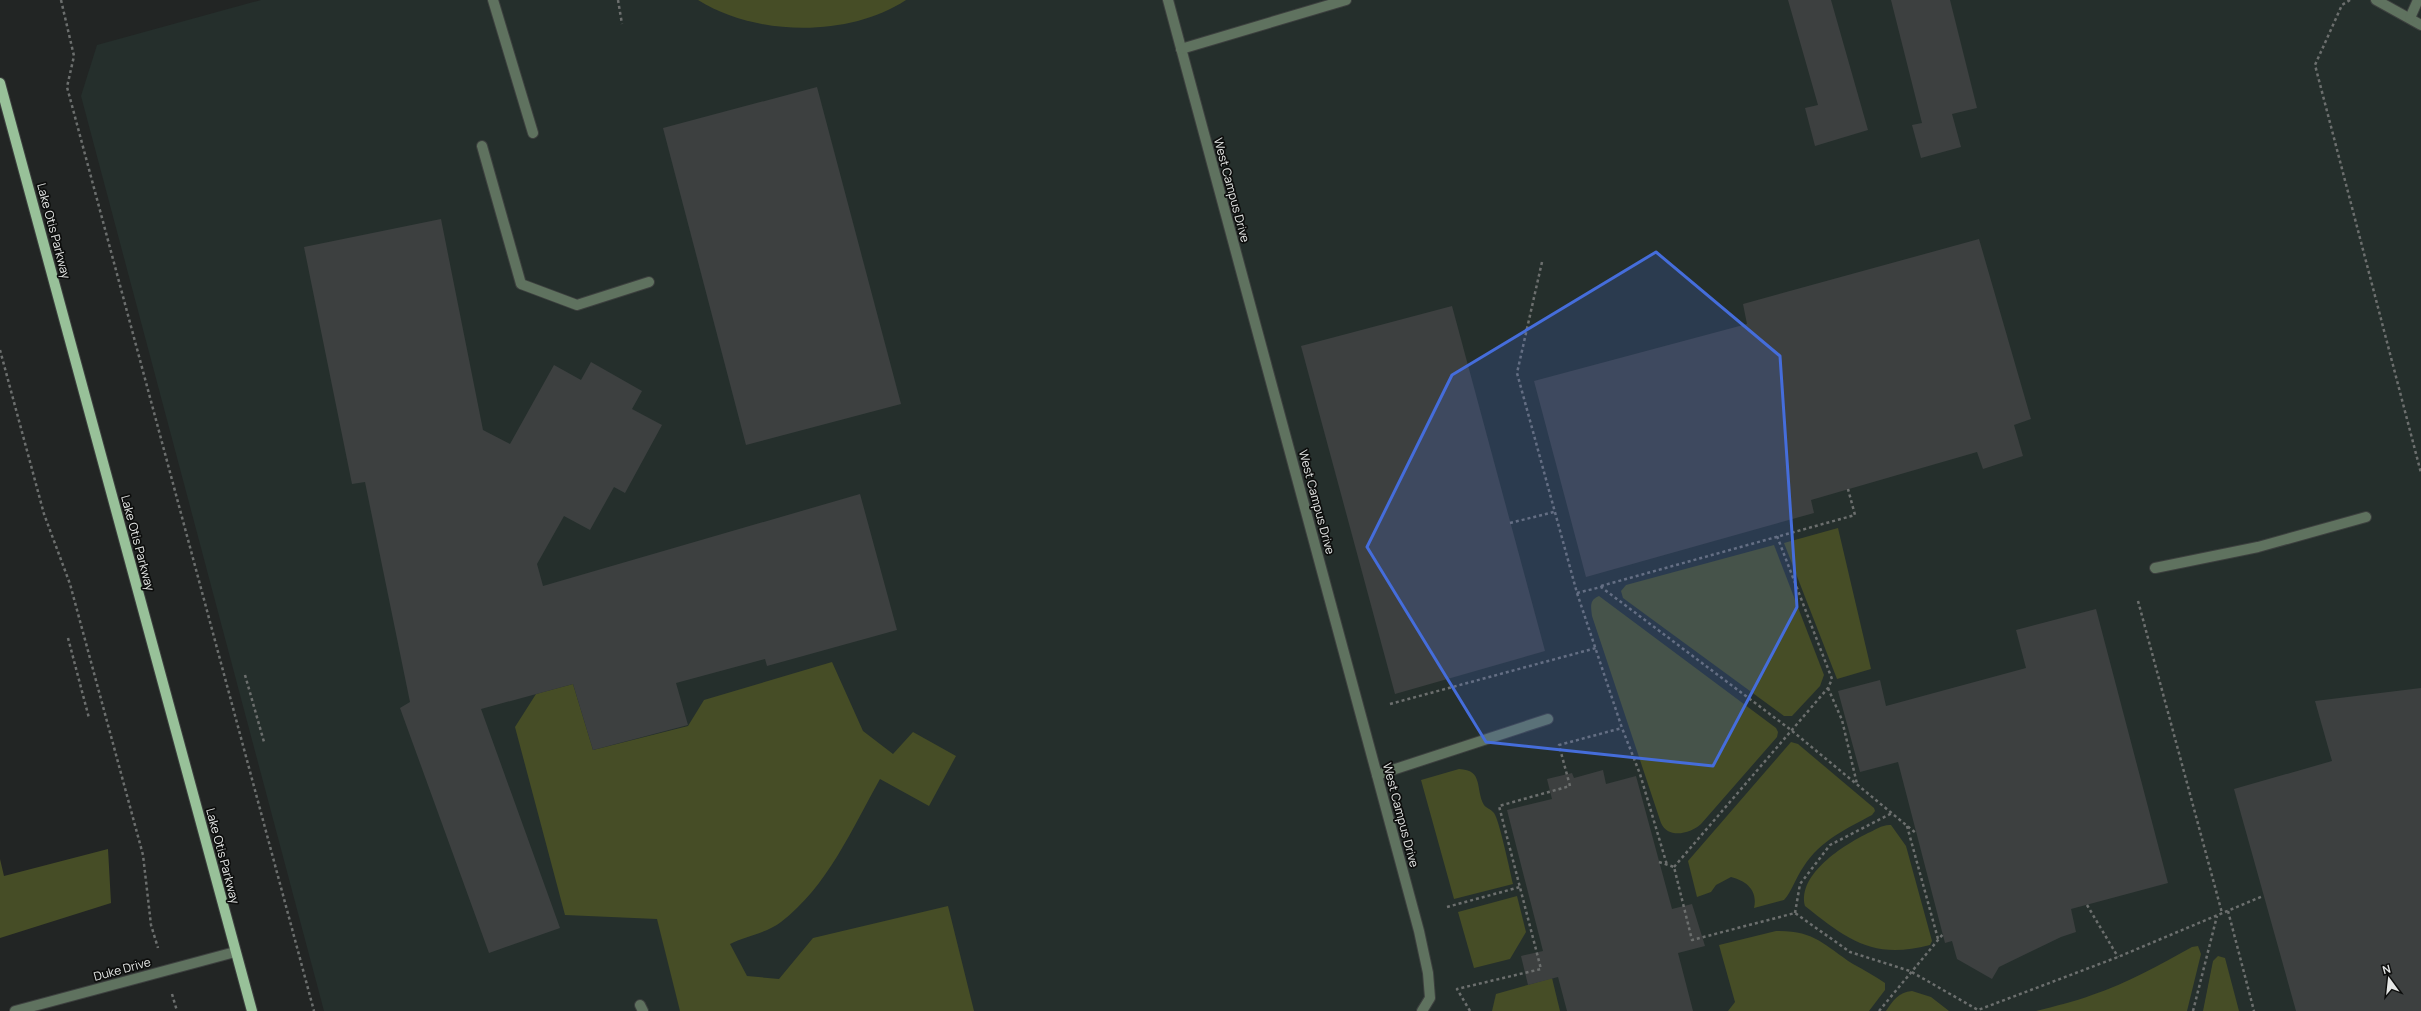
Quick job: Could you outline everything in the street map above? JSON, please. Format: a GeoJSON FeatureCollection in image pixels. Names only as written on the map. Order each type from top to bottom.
{"type":"FeatureCollection","features":[{"type":"Feature","properties":{"kind":"main road","name":"Lake Otis Parkway"},"geometry":{"type":"LineString","coordinates":[[0,83],[252,1011]]}},
{"type":"Feature","properties":{"kind":"street"},"geometry":{"type":"LineString","coordinates":[[494,0],[533,133]]}},
{"type":"Feature","properties":{"kind":"street","name":"West Campus Drive"},"geometry":{"type":"LineString","coordinates":[[1168,0],[1428,972],[1430,998],[1422,1011]]}},
{"type":"Feature","properties":{"kind":"street"},"geometry":{"type":"LineString","coordinates":[[1181,49],[1346,0]]}},
{"type":"Feature","properties":{"kind":"street"},"geometry":{"type":"LineString","coordinates":[[2376,0],[2421,25]]}},
{"type":"Feature","properties":{"kind":"street"},"geometry":{"type":"LineString","coordinates":[[2410,18],[2418,0]]}},
{"type":"Feature","properties":{"kind":"street"},"geometry":{"type":"LineString","coordinates":[[482,146],[521,284],[577,305],[649,282]]}},
{"type":"Feature","properties":{"kind":"street"},"geometry":{"type":"LineString","coordinates":[[2155,568],[2258,547],[2366,517]]}},
{"type":"Feature","properties":{"kind":"street"},"geometry":{"type":"LineString","coordinates":[[1376,775],[1548,719]]}},
{"type":"Feature","properties":{"kind":"street","name":"Duke Drive"},"geometry":{"type":"LineString","coordinates":[[15,1011],[236,952]]}},
{"type":"Feature","properties":{"kind":"path"},"geometry":{"type":"LineString","coordinates":[[61,0],[74,56],[67,87],[314,1011]]}},
{"type":"Feature","properties":{"kind":"path"},"geometry":{"type":"LineString","coordinates":[[618,0],[622,24]]}},
{"type":"Feature","properties":{"kind":"path"},"geometry":{"type":"LineString","coordinates":[[2350,0],[2342,5],[2315,65],[2421,473]]}},
{"type":"Feature","properties":{"kind":"path"},"geometry":{"type":"LineString","coordinates":[[1542,262],[1517,373],[1554,512],[1578,593],[1622,728],[1640,774],[1667,865]]}},
{"type":"Feature","properties":{"kind":"path"},"geometry":{"type":"LineString","coordinates":[[0,350],[44,514],[72,591],[141,848],[151,925],[177,1011]]}},
{"type":"Feature","properties":{"kind":"path"},"geometry":{"type":"LineString","coordinates":[[1578,593],[1855,515],[1848,489]]}},
{"type":"Feature","properties":{"kind":"path"},"geometry":{"type":"LineString","coordinates":[[1510,523],[1554,512]]}},
{"type":"Feature","properties":{"kind":"path"},"geometry":{"type":"LineString","coordinates":[[1674,867],[1828,688],[1832,679],[1777,536]]}},
{"type":"Feature","properties":{"kind":"path"},"geometry":{"type":"LineString","coordinates":[[1601,587],[1791,730],[1917,834]]}},
{"type":"Feature","properties":{"kind":"path"},"geometry":{"type":"LineString","coordinates":[[2138,602],[2222,913]]}},
{"type":"Feature","properties":{"kind":"path"},"geometry":{"type":"LineString","coordinates":[[68,638],[89,718]]}},
{"type":"Feature","properties":{"kind":"path"},"geometry":{"type":"LineString","coordinates":[[1390,704],[1596,648]]}},
{"type":"Feature","properties":{"kind":"path"},"geometry":{"type":"LineString","coordinates":[[245,675],[264,742]]}},
{"type":"Feature","properties":{"kind":"path"},"geometry":{"type":"LineString","coordinates":[[1828,688],[1842,720],[1857,784]]}},
{"type":"Feature","properties":{"kind":"path"},"geometry":{"type":"LineString","coordinates":[[1470,1011],[1457,989],[1541,969],[1498,806],[1570,786],[1559,745],[1622,728]]}},
{"type":"Feature","properties":{"kind":"path"},"geometry":{"type":"LineString","coordinates":[[1795,913],[1800,884],[1830,845],[1892,813]]}},
{"type":"Feature","properties":{"kind":"path"},"geometry":{"type":"LineString","coordinates":[[1907,826],[1938,939]]}},
{"type":"Feature","properties":{"kind":"path"},"geometry":{"type":"LineString","coordinates":[[1659,862],[1674,867]]}},
{"type":"Feature","properties":{"kind":"path"},"geometry":{"type":"LineString","coordinates":[[1674,867],[1692,940],[1795,913]]}},
{"type":"Feature","properties":{"kind":"path"},"geometry":{"type":"LineString","coordinates":[[1447,907],[1520,887]]}},
{"type":"Feature","properties":{"kind":"path"},"geometry":{"type":"LineString","coordinates":[[1795,913],[1850,952],[1910,971],[1978,1011],[2118,957],[2264,896]]}},
{"type":"Feature","properties":{"kind":"path"},"geometry":{"type":"LineString","coordinates":[[2087,905],[2118,957]]}},
{"type":"Feature","properties":{"kind":"path"},"geometry":{"type":"LineString","coordinates":[[2228,911],[2254,1011]]}},
{"type":"Feature","properties":{"kind":"path"},"geometry":{"type":"LineString","coordinates":[[2193,1011],[2217,916]]}},
{"type":"Feature","properties":{"kind":"path"},"geometry":{"type":"LineString","coordinates":[[1879,1011],[1910,971],[1943,934]]}},
{"type":"Feature","properties":{"kind":"highlighted area"},"geometry":{"type":"Polygon","coordinates":[[[1656,252],[1780,356],[1797,607],[1713,766],[1486,742],[1367,547],[1452,375],[1656,252]]]}},
{"type":"Feature","properties":{"kind":"shaded area"},"geometry":{"type":"Polygon","coordinates":[[[261,0],[2421,0],[2421,1011],[324,1011],[81,96],[97,45],[261,0]]]}},
{"type":"Feature","properties":{"kind":"green space"},"geometry":{"type":"Polygon","coordinates":[[[698,0],[906,0],[883,12],[857,21],[830,26],[802,28],[774,26],[746,21],[721,12],[698,0]]]}},
{"type":"Feature","properties":{"kind":"green space"},"geometry":{"type":"Polygon","coordinates":[[[1838,528],[1871,669],[1837,679],[1784,543],[1838,528]]]}},
{"type":"Feature","properties":{"kind":"green space"},"geometry":{"type":"Polygon","coordinates":[[[1774,545],[1824,675],[1820,686],[1792,716],[1784,716],[1623,598],[1621,591],[1626,585],[1774,545]]]}},
{"type":"Feature","properties":{"kind":"green space"},"geometry":{"type":"Polygon","coordinates":[[[1599,596],[1776,728],[1778,732],[1777,737],[1701,824],[1691,830],[1674,833],[1664,828],[1661,823],[1592,616],[1592,602],[1599,596]]]}},
{"type":"Feature","properties":{"kind":"green space"},"geometry":{"type":"Polygon","coordinates":[[[832,662],[863,731],[893,754],[913,732],[956,756],[929,806],[880,779],[837,856],[812,892],[797,908],[775,926],[730,944],[747,976],[779,979],[813,938],[948,906],[974,1011],[680,1011],[657,919],[565,915],[515,727],[536,694],[573,684],[593,750],[688,726],[704,700],[832,662]]]}},
{"type":"Feature","properties":{"kind":"green space"},"geometry":{"type":"Polygon","coordinates":[[[1791,742],[1798,744],[1874,808],[1875,811],[1872,815],[1835,836],[1818,849],[1804,866],[1784,900],[1754,908],[1755,902],[1753,892],[1742,881],[1731,877],[1716,885],[1711,892],[1697,897],[1688,861],[1791,742]]]}},
{"type":"Feature","properties":{"kind":"green space"},"geometry":{"type":"Polygon","coordinates":[[[1459,769],[1467,770],[1476,777],[1481,799],[1484,805],[1494,813],[1496,817],[1513,884],[1454,899],[1421,780],[1459,769]]]}},
{"type":"Feature","properties":{"kind":"green space"},"geometry":{"type":"Polygon","coordinates":[[[1891,825],[1906,846],[1932,941],[1930,945],[1910,949],[1892,950],[1862,944],[1835,929],[1805,906],[1804,894],[1808,883],[1824,862],[1858,838],[1882,826],[1891,825]]]}},
{"type":"Feature","properties":{"kind":"green space"},"geometry":{"type":"Polygon","coordinates":[[[108,849],[111,903],[0,938],[0,859],[4,876],[108,849]]]}},
{"type":"Feature","properties":{"kind":"green space"},"geometry":{"type":"Polygon","coordinates":[[[1517,896],[1526,932],[1510,959],[1474,968],[1458,912],[1517,896]]]}},
{"type":"Feature","properties":{"kind":"green space"},"geometry":{"type":"Polygon","coordinates":[[[1776,931],[1800,933],[1818,940],[1853,964],[1885,983],[1885,990],[1869,1011],[1728,1011],[1735,1002],[1719,945],[1776,931]]]}},
{"type":"Feature","properties":{"kind":"green space"},"geometry":{"type":"Polygon","coordinates":[[[2198,946],[2201,954],[2187,1011],[2036,1011],[2078,1000],[2118,985],[2192,947],[2198,946]]]}},
{"type":"Feature","properties":{"kind":"green space"},"geometry":{"type":"Polygon","coordinates":[[[2218,956],[2225,958],[2239,1011],[2203,1011],[2213,961],[2218,956]]]}},
{"type":"Feature","properties":{"kind":"green space"},"geometry":{"type":"Polygon","coordinates":[[[1552,978],[1560,1011],[1492,1011],[1496,994],[1552,978]]]}},
{"type":"Feature","properties":{"kind":"green space"},"geometry":{"type":"Polygon","coordinates":[[[1912,991],[1931,997],[1949,1011],[1886,1011],[1899,995],[1912,991]]]}},
{"type":"Feature","properties":{"kind":"building"},"geometry":{"type":"Polygon","coordinates":[[[1788,0],[1831,0],[1868,130],[1815,146],[1805,108],[1818,105],[1788,0]]]}},
{"type":"Feature","properties":{"kind":"building"},"geometry":{"type":"Polygon","coordinates":[[[1891,0],[1950,0],[1977,108],[1952,114],[1961,147],[1921,158],[1912,125],[1922,123],[1891,0]]]}},
{"type":"Feature","properties":{"kind":"building"},"geometry":{"type":"Polygon","coordinates":[[[817,87],[901,404],[746,445],[663,128],[817,87]]]}},
{"type":"Feature","properties":{"kind":"building"},"geometry":{"type":"Polygon","coordinates":[[[441,219],[483,430],[510,444],[554,365],[581,380],[591,362],[642,391],[632,409],[662,425],[625,493],[614,487],[590,530],[564,516],[537,564],[543,586],[860,494],[897,630],[767,666],[765,659],[676,683],[688,725],[593,750],[573,684],[481,709],[560,928],[489,953],[400,708],[410,702],[365,482],[352,484],[304,247],[441,219]]]}},
{"type":"Feature","properties":{"kind":"building"},"geometry":{"type":"Polygon","coordinates":[[[1979,239],[2031,419],[2014,425],[2023,456],[1983,469],[1977,452],[1811,500],[1814,513],[1586,577],[1534,381],[1747,324],[1743,304],[1979,239]]]}},
{"type":"Feature","properties":{"kind":"building"},"geometry":{"type":"Polygon","coordinates":[[[1452,306],[1545,651],[1395,694],[1301,346],[1452,306]]]}},
{"type":"Feature","properties":{"kind":"building"},"geometry":{"type":"Polygon","coordinates":[[[2096,609],[2168,883],[2071,909],[2076,932],[2061,937],[1999,967],[1992,979],[1957,959],[1952,941],[1945,943],[1898,762],[1860,772],[1838,691],[1880,680],[1886,706],[2026,668],[2016,630],[2096,609]]]}},
{"type":"Feature","properties":{"kind":"building"},"geometry":{"type":"Polygon","coordinates":[[[2421,688],[2421,1011],[2296,1011],[2234,789],[2332,761],[2315,701],[2421,688]]]}},
{"type":"Feature","properties":{"kind":"building"},"geometry":{"type":"Polygon","coordinates":[[[1603,770],[1606,784],[1636,776],[1672,909],[1692,904],[1705,946],[1678,953],[1693,1011],[1567,1011],[1558,977],[1528,985],[1521,956],[1543,951],[1507,810],[1552,799],[1547,779],[1572,773],[1574,778],[1603,770]]]}}]}
